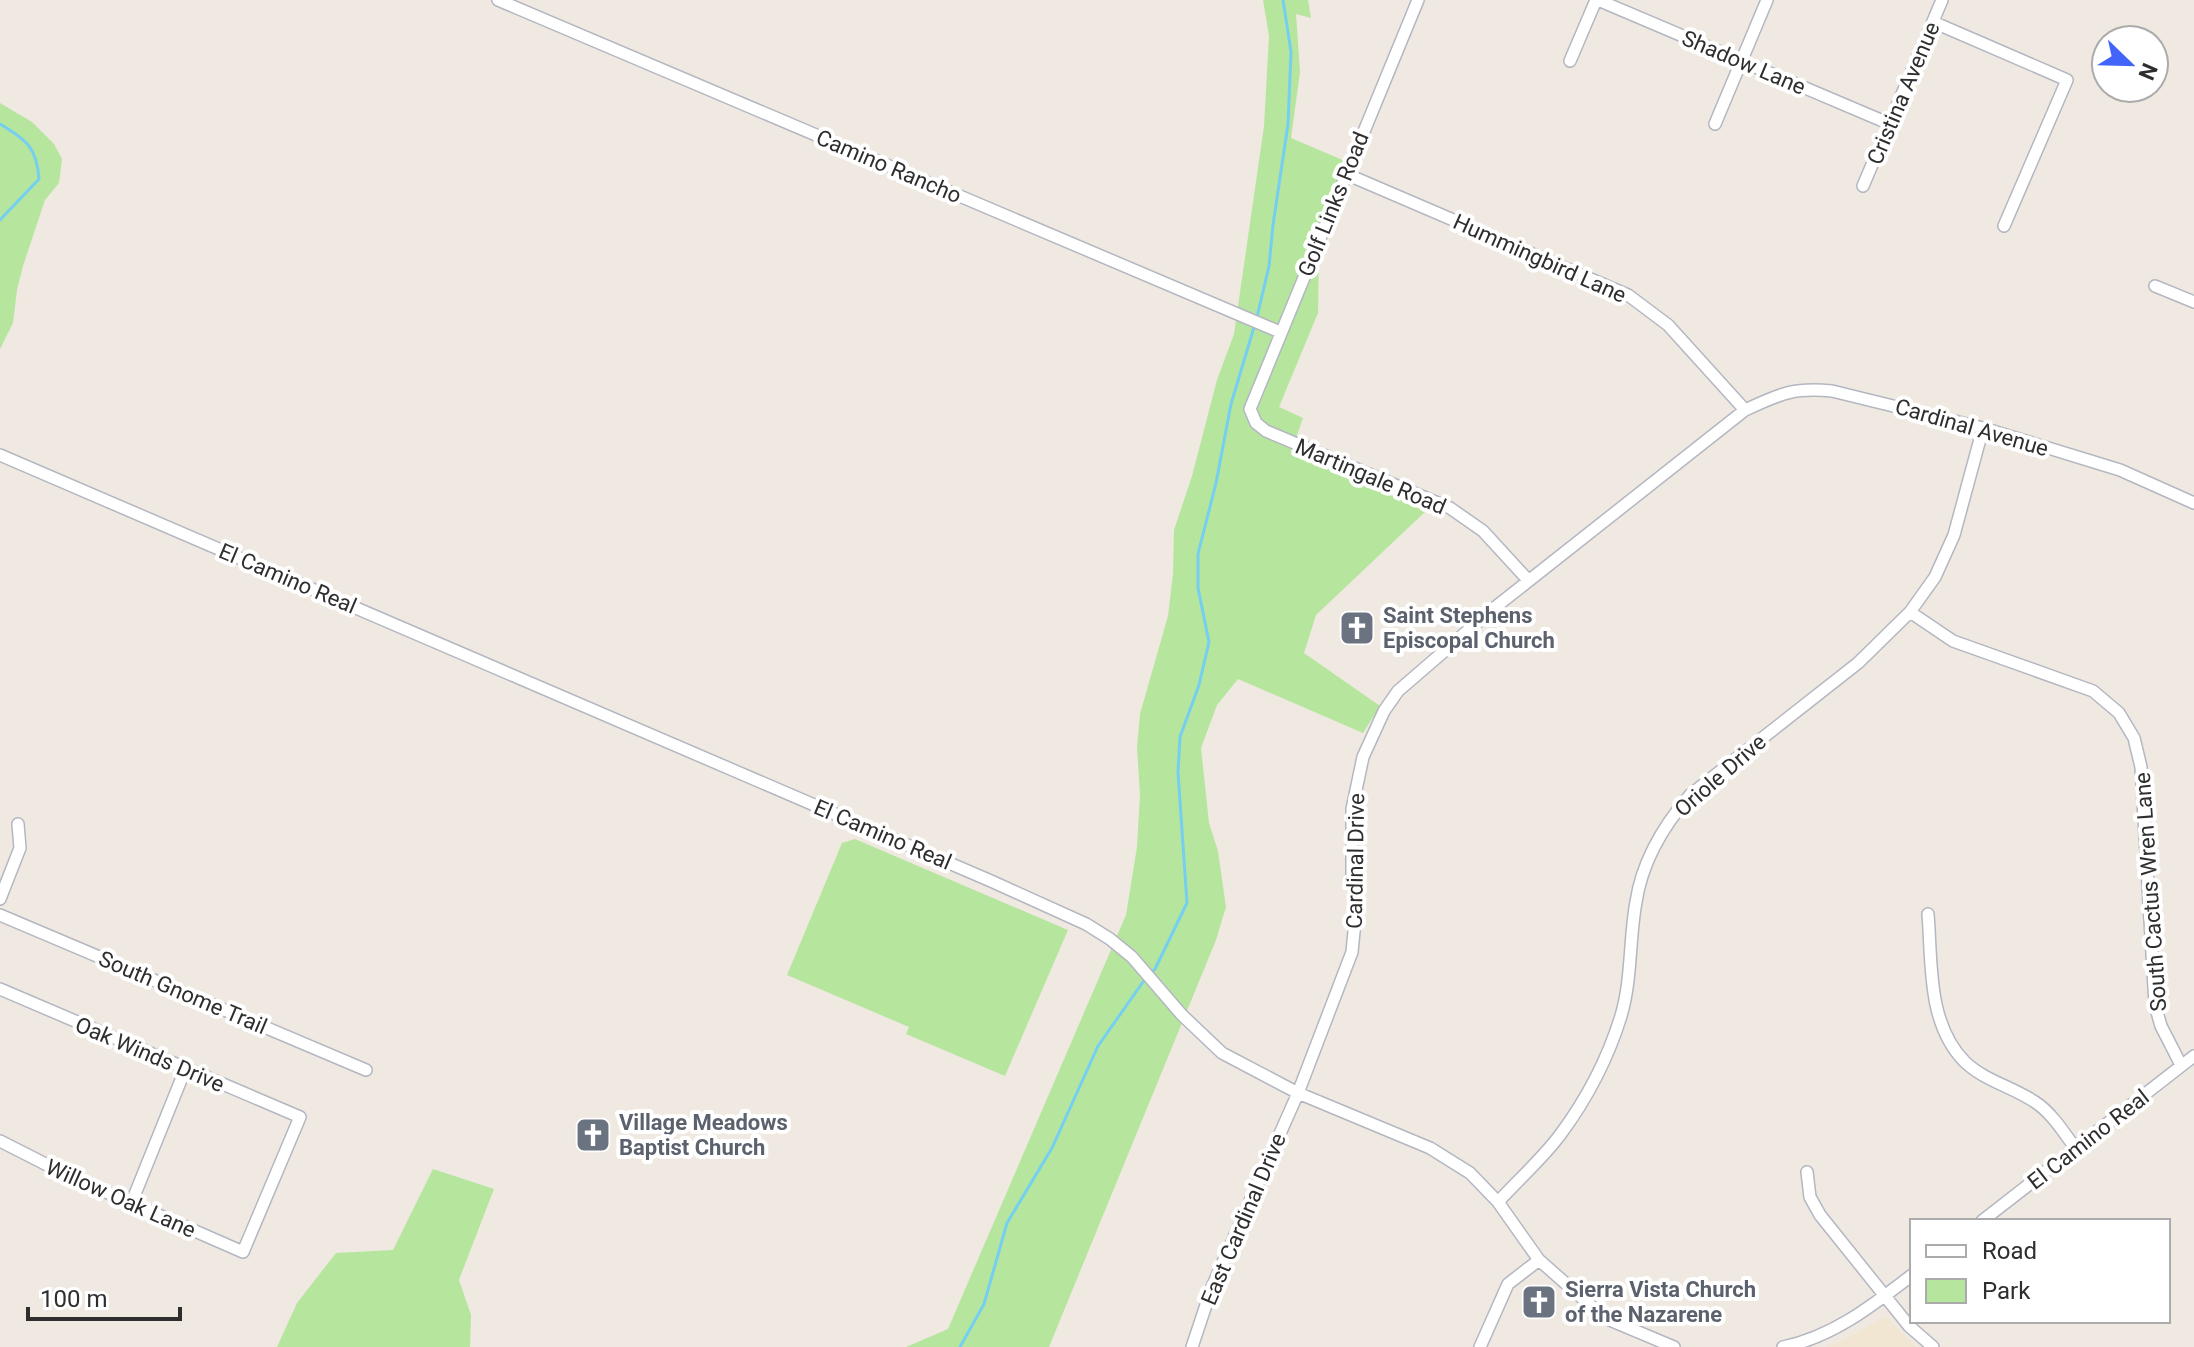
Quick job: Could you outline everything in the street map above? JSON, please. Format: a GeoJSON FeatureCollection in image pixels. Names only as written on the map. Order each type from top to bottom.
{"type":"FeatureCollection","features":[{"type":"Feature","properties":{"kind":"street","name":"Camino Rancho"},"geometry":{"type":"LineString","coordinates":[[498,0],[1280,332]]}},
{"type":"Feature","properties":{"kind":"street","name":"Golf Links Road"},"geometry":{"type":"LineString","coordinates":[[1250,409],[1418,0]]}},
{"type":"Feature","properties":{"kind":"street"},"geometry":{"type":"LineString","coordinates":[[1570,61],[1597,0]]}},
{"type":"Feature","properties":{"kind":"street","name":"Shadow Lane"},"geometry":{"type":"LineString","coordinates":[[1597,0],[1890,124]]}},
{"type":"Feature","properties":{"kind":"street"},"geometry":{"type":"LineString","coordinates":[[1715,124],[1767,0]]}},
{"type":"Feature","properties":{"kind":"street","name":"Cristina Avenue"},"geometry":{"type":"LineString","coordinates":[[1863,186],[1942,0]]}},
{"type":"Feature","properties":{"kind":"street"},"geometry":{"type":"LineString","coordinates":[[1933,22],[2067,80],[2004,226]]}},
{"type":"Feature","properties":{"kind":"street","name":"Hummingbird Lane"},"geometry":{"type":"LineString","coordinates":[[1346,174],[1628,295],[1668,325],[1745,410]]}},
{"type":"Feature","properties":{"kind":"street"},"geometry":{"type":"LineString","coordinates":[[2155,286],[2194,302]]}},
{"type":"Feature","properties":{"kind":"street","name":"Cardinal Avenue"},"geometry":{"type":"LineString","coordinates":[[1745,410],[1786,391],[1808,389],[1866,397],[1983,428],[2120,470],[2194,503]]}},
{"type":"Feature","properties":{"kind":"street","name":"Martingale Road"},"geometry":{"type":"LineString","coordinates":[[1250,409],[1256,423],[1266,431],[1450,508],[1483,531],[1528,580]]}},
{"type":"Feature","properties":{"kind":"street","name":"Cardinal Drive"},"geometry":{"type":"LineString","coordinates":[[1298,1093],[1352,952],[1356,911],[1352,873],[1352,809],[1357,779],[1370,739],[1384,711],[1398,691],[1528,580],[1745,410]]}},
{"type":"Feature","properties":{"kind":"street","name":"Oriole Drive"},"geometry":{"type":"LineString","coordinates":[[1498,1202],[1559,1135],[1604,1060],[1621,1016],[1627,989],[1636,901],[1643,875],[1669,819],[1690,795],[1858,663],[1910,612],[1935,577],[1954,535],[1983,428]]}},
{"type":"Feature","properties":{"kind":"street","name":"El Camino Real"},"geometry":{"type":"LineString","coordinates":[[0,455],[1086,924],[1110,939],[1147,974],[1182,1015],[1222,1053],[1298,1093],[1430,1148],[1470,1173],[1498,1202],[1539,1260],[1605,1318],[1674,1347]]}},
{"type":"Feature","properties":{"kind":"street","name":"South Cactus Wren Lane"},"geometry":{"type":"LineString","coordinates":[[1910,612],[1953,641],[2093,691],[2119,713],[2134,738],[2141,767],[2155,1005],[2161,1026],[2181,1065]]}},
{"type":"Feature","properties":{"kind":"street"},"geometry":{"type":"LineString","coordinates":[[0,899],[20,848],[18,824]]}},
{"type":"Feature","properties":{"kind":"street"},"geometry":{"type":"LineString","coordinates":[[1928,914],[1934,999],[1946,1034],[1965,1061],[1989,1078],[2036,1103],[2076,1149]]}},
{"type":"Feature","properties":{"kind":"street","name":"South Gnome Trail"},"geometry":{"type":"LineString","coordinates":[[0,915],[366,1070]]}},
{"type":"Feature","properties":{"kind":"street","name":"Oak Winds Drive"},"geometry":{"type":"LineString","coordinates":[[0,989],[300,1117],[243,1252]]}},
{"type":"Feature","properties":{"kind":"street","name":"El Camino Real"},"geometry":{"type":"LineString","coordinates":[[1985,1219],[2194,1056]]}},
{"type":"Feature","properties":{"kind":"street"},"geometry":{"type":"LineString","coordinates":[[131,1204],[185,1070]]}},
{"type":"Feature","properties":{"kind":"street","name":"East Cardinal Drive"},"geometry":{"type":"LineString","coordinates":[[1192,1347],[1212,1287],[1298,1093]]}},
{"type":"Feature","properties":{"kind":"street","name":"Willow Oak Lane"},"geometry":{"type":"LineString","coordinates":[[0,1141],[131,1204],[243,1252]]}},
{"type":"Feature","properties":{"kind":"street"},"geometry":{"type":"LineString","coordinates":[[1807,1172],[1810,1197],[1820,1215],[1909,1326],[1933,1347]]}},
{"type":"Feature","properties":{"kind":"street"},"geometry":{"type":"LineString","coordinates":[[1480,1347],[1508,1284],[1539,1260]]}},
{"type":"Feature","properties":{"kind":"street"},"geometry":{"type":"LineString","coordinates":[[1783,1347],[1832,1332],[1910,1277]]}},
{"type":"Feature","properties":{"kind":"shaded area"},"geometry":{"type":"Polygon","coordinates":[[[1886,1317],[1916,1347],[1825,1347],[1839,1342],[1886,1317]]]}},
{"type":"Feature","properties":{"kind":"green space"},"geometry":{"type":"Polygon","coordinates":[[[1263,0],[1308,0],[1311,18],[1296,14],[1300,72],[1291,138],[1345,161],[1319,252],[1318,313],[1279,407],[1303,418],[1291,452],[1426,511],[1316,615],[1304,653],[1380,706],[1363,733],[1238,679],[1217,705],[1201,748],[1209,823],[1218,851],[1226,907],[1216,940],[1049,1347],[906,1347],[948,1329],[1126,915],[1137,847],[1140,714],[1168,616],[1174,530],[1192,476],[1217,380],[1234,334],[1264,126],[1269,36],[1263,0]]]}},
{"type":"Feature","properties":{"kind":"green space"},"geometry":{"type":"Polygon","coordinates":[[[0,103],[32,122],[54,144],[62,159],[59,183],[45,200],[23,266],[13,323],[0,349],[0,103]]]}},
{"type":"Feature","properties":{"kind":"green space"},"geometry":{"type":"Polygon","coordinates":[[[855,839],[1068,930],[1005,1076],[906,1034],[909,1027],[787,975],[842,843],[855,839]]]}},
{"type":"Feature","properties":{"kind":"green space"},"geometry":{"type":"Polygon","coordinates":[[[433,1169],[494,1189],[459,1280],[471,1315],[470,1347],[277,1347],[297,1303],[336,1253],[393,1250],[433,1169]]]}},
{"type":"Feature","properties":{"kind":"waterway"},"geometry":{"type":"LineString","coordinates":[[1257,317],[1269,266],[1288,124],[1291,52],[1283,0]]}},
{"type":"Feature","properties":{"kind":"waterway"},"geometry":{"type":"LineString","coordinates":[[0,124],[29,146],[36,160],[39,179],[0,220]]}},
{"type":"Feature","properties":{"kind":"waterway"},"geometry":{"type":"LineString","coordinates":[[1150,974],[1187,903],[1178,772],[1180,737],[1199,685],[1209,642],[1198,588],[1198,554],[1231,404],[1255,324]]}},
{"type":"Feature","properties":{"kind":"waterway"},"geometry":{"type":"LineString","coordinates":[[960,1347],[984,1304],[1007,1223],[1052,1148],[1098,1046],[1145,979]]}},
{"type":"Feature","properties":{"kind":"place","name":"Saint Stephens Episcopal Church"},"geometry":{"type":"Point","coordinates":[1357,628]}},
{"type":"Feature","properties":{"kind":"place","name":"Village Meadows Baptist Church"},"geometry":{"type":"Point","coordinates":[593,1135]}},
{"type":"Feature","properties":{"kind":"place","name":"Sierra Vista Church of the Nazarene"},"geometry":{"type":"Point","coordinates":[1539,1302]}}]}
